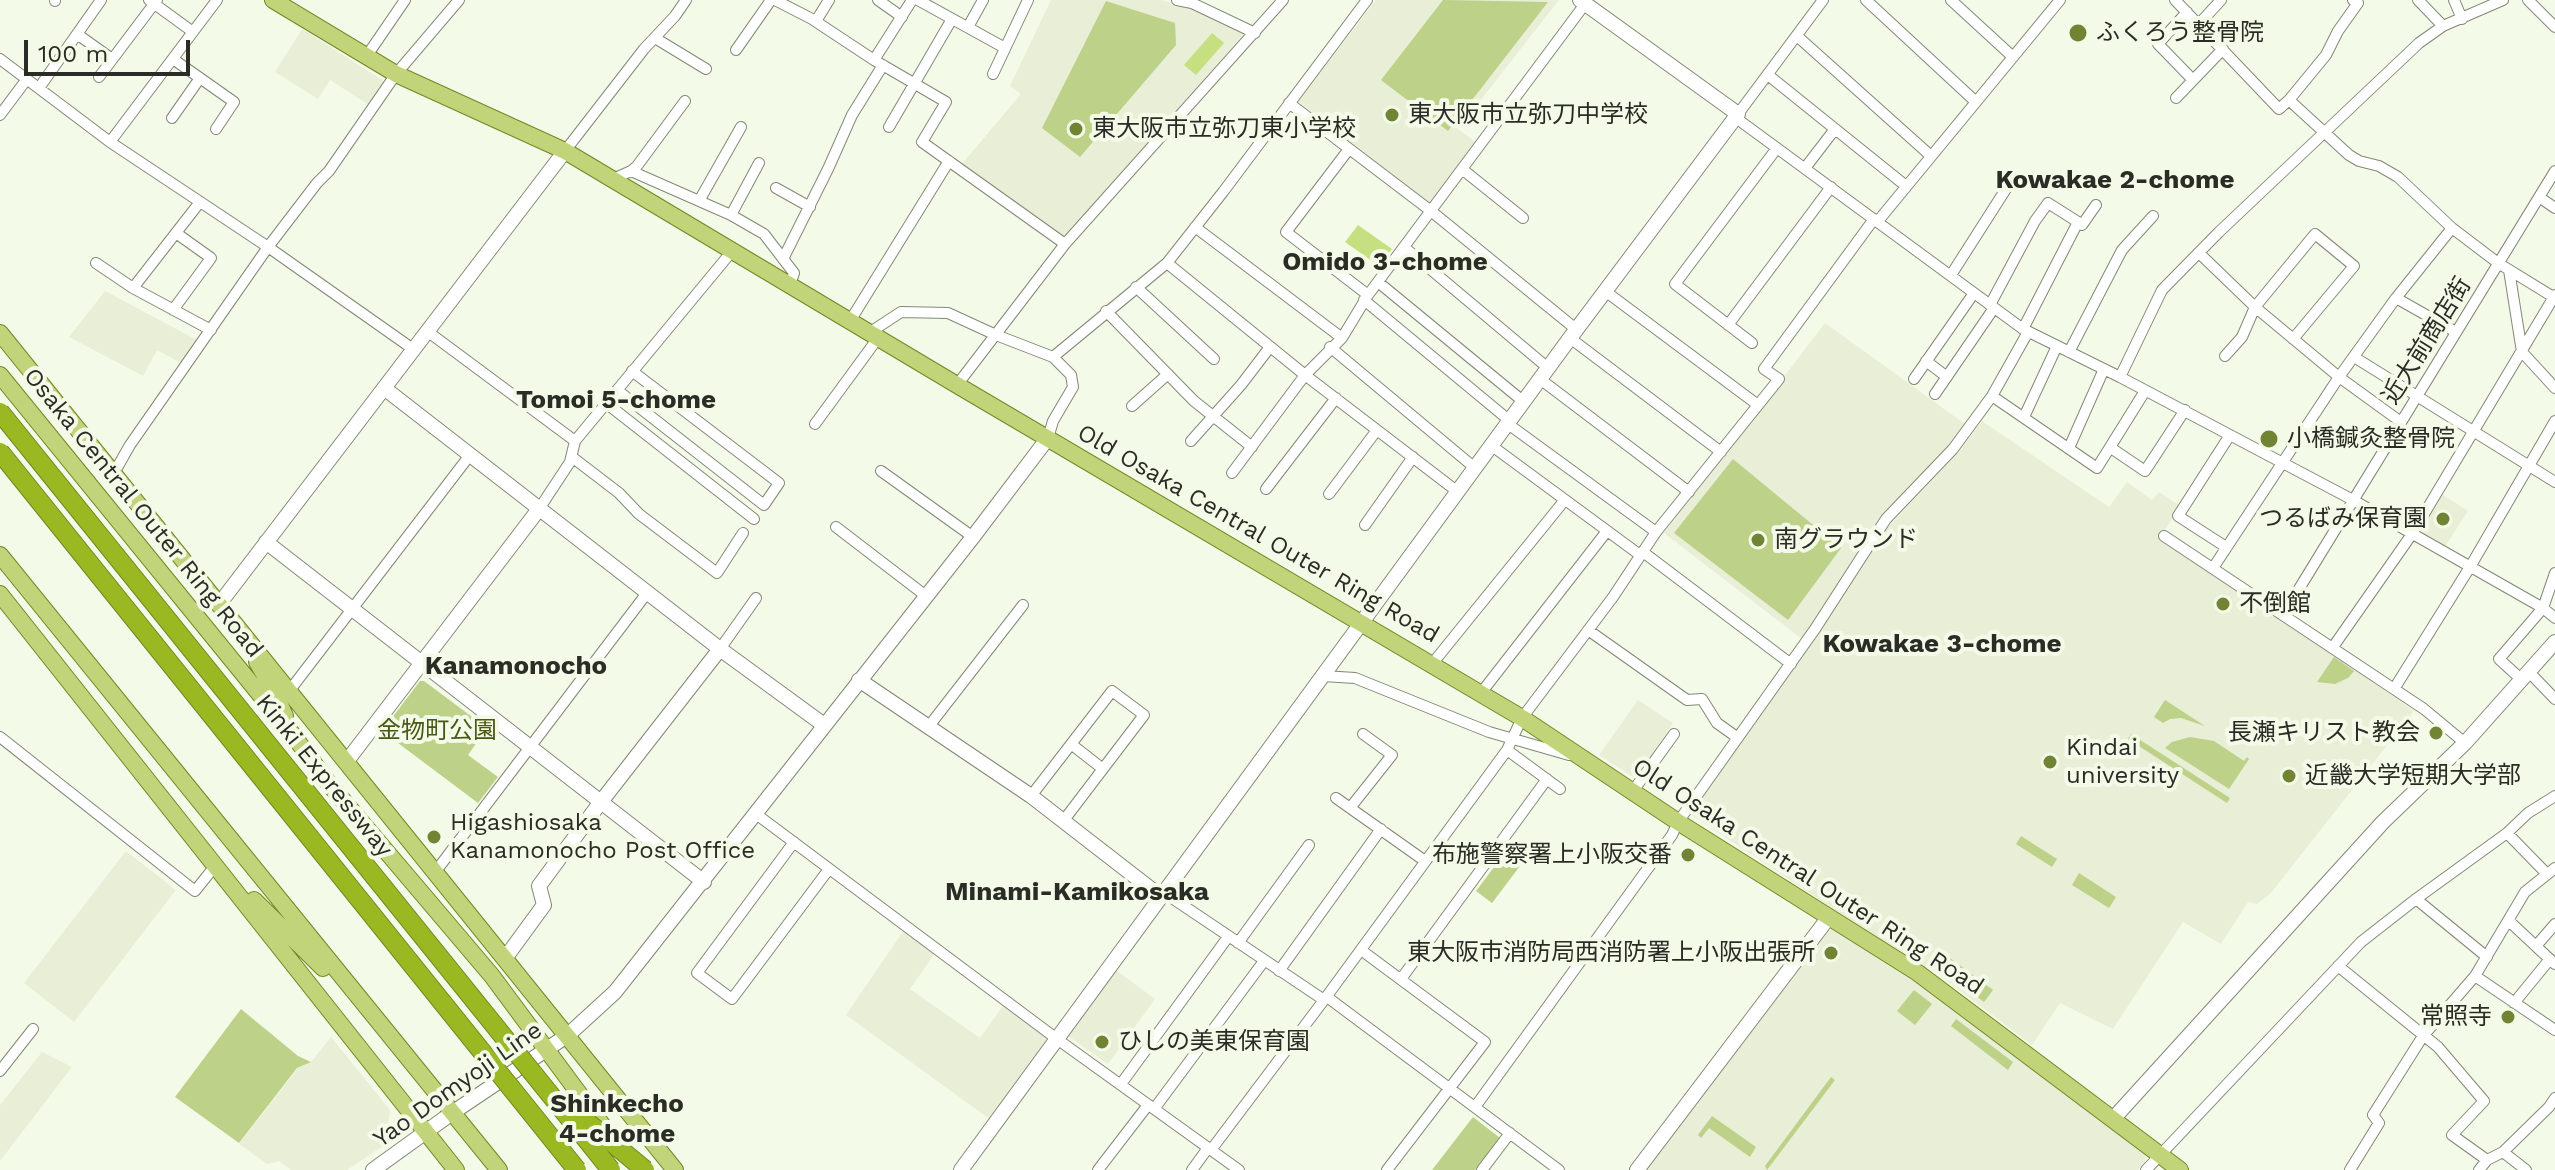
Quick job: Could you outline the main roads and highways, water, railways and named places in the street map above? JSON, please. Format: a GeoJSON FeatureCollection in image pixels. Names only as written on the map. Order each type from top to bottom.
{"type":"FeatureCollection","features":[{"type":"Feature","properties":{"kind":"highway","name":"Kinki Expressway"},"geometry":{"type":"LineString","coordinates":[[0,412],[611,1170]]}},
{"type":"Feature","properties":{"kind":"highway","name":"Kinki Expressway"},"geometry":{"type":"LineString","coordinates":[[0,452],[577,1170]]}},
{"type":"Feature","properties":{"kind":"highway"},"geometry":{"type":"LineString","coordinates":[[545,1087],[645,1170]]}},
{"type":"Feature","properties":{"kind":"main road","name":"Old Osaka Central Outer Ring Road"},"geometry":{"type":"LineString","coordinates":[[273,0],[396,74],[565,151],[1522,718],[1678,822],[1918,973],[2180,1170]]}},
{"type":"Feature","properties":{"kind":"main road"},"geometry":{"type":"LineString","coordinates":[[1,334],[675,1170]]}},
{"type":"Feature","properties":{"kind":"main road","name":"Osaka Central Outer Ring Road"},"geometry":{"type":"LineString","coordinates":[[0,375],[293,735],[330,785],[492,976],[636,1170]]}},
{"type":"Feature","properties":{"kind":"main road"},"geometry":{"type":"LineString","coordinates":[[0,555],[499,1170]]}},
{"type":"Feature","properties":{"kind":"main road"},"geometry":{"type":"LineString","coordinates":[[220,603],[274,691],[293,735]]}},
{"type":"Feature","properties":{"kind":"main road"},"geometry":{"type":"LineString","coordinates":[[3,604],[456,1170]]}},
{"type":"Feature","properties":{"kind":"main road"},"geometry":{"type":"LineString","coordinates":[[165,804],[275,922],[373,1016]]}},
{"type":"Feature","properties":{"kind":"place","name":"ふくろう整骨院"},"geometry":{"type":"Point","coordinates":[2078,33]}},
{"type":"Feature","properties":{"kind":"place","name":"東大阪市立弥刀中学校"},"geometry":{"type":"Point","coordinates":[1392,115]}},
{"type":"Feature","properties":{"kind":"place","name":"東大阪市立弥刀東小学校"},"geometry":{"type":"Point","coordinates":[1076,129]}},
{"type":"Feature","properties":{"kind":"place","name":"小橋鍼灸整骨院"},"geometry":{"type":"Point","coordinates":[2269,439]}},
{"type":"Feature","properties":{"kind":"place","name":"つるばみ保育園"},"geometry":{"type":"Point","coordinates":[2443,519]}},
{"type":"Feature","properties":{"kind":"place","name":"南グラウンド"},"geometry":{"type":"Point","coordinates":[1758,540]}},
{"type":"Feature","properties":{"kind":"place","name":"不倒館"},"geometry":{"type":"Point","coordinates":[2223,604]}},
{"type":"Feature","properties":{"kind":"place","name":"長瀬キリスト教会"},"geometry":{"type":"Point","coordinates":[2436,733]}},
{"type":"Feature","properties":{"kind":"place","name":"Kindai university"},"geometry":{"type":"Point","coordinates":[2050,762]}},
{"type":"Feature","properties":{"kind":"place","name":"近畿大学短期大学部"},"geometry":{"type":"Point","coordinates":[2289,776]}},
{"type":"Feature","properties":{"kind":"place","name":"Higashiosaka Kanamonocho Post Office"},"geometry":{"type":"Point","coordinates":[434,837]}},
{"type":"Feature","properties":{"kind":"place","name":"布施警察署上小阪交番"},"geometry":{"type":"Point","coordinates":[1688,855]}},
{"type":"Feature","properties":{"kind":"place","name":"東大阪市消防局西消防署上小阪出張所"},"geometry":{"type":"Point","coordinates":[1831,953]}},
{"type":"Feature","properties":{"kind":"place","name":"常照寺"},"geometry":{"type":"Point","coordinates":[2508,1017]}},
{"type":"Feature","properties":{"kind":"place","name":"ひしの美東保育園"},"geometry":{"type":"Point","coordinates":[1102,1042]}},
{"type":"Feature","properties":{"kind":"district","name":"Kowakae 2-chome"},"geometry":{"type":"Point","coordinates":[2115,180]}},
{"type":"Feature","properties":{"kind":"district","name":"Omido 3-chome"},"geometry":{"type":"Point","coordinates":[1385,262]}},
{"type":"Feature","properties":{"kind":"district","name":"Tomoi 5-chome"},"geometry":{"type":"Point","coordinates":[616,400]}},
{"type":"Feature","properties":{"kind":"district","name":"Kowakae 3-chome"},"geometry":{"type":"Point","coordinates":[1942,644]}},
{"type":"Feature","properties":{"kind":"district","name":"Kanamonocho"},"geometry":{"type":"Point","coordinates":[516,666]}},
{"type":"Feature","properties":{"kind":"district","name":"Minami-Kamikosaka"},"geometry":{"type":"Point","coordinates":[1077,892]}},
{"type":"Feature","properties":{"kind":"district","name":"Shinkecho 4-chome"},"geometry":{"type":"Point","coordinates":[617,1119]}},
{"type":"Feature","properties":{"kind":"park label","name":"金物町公園"},"geometry":{"type":"Point","coordinates":[437,731]}}]}
